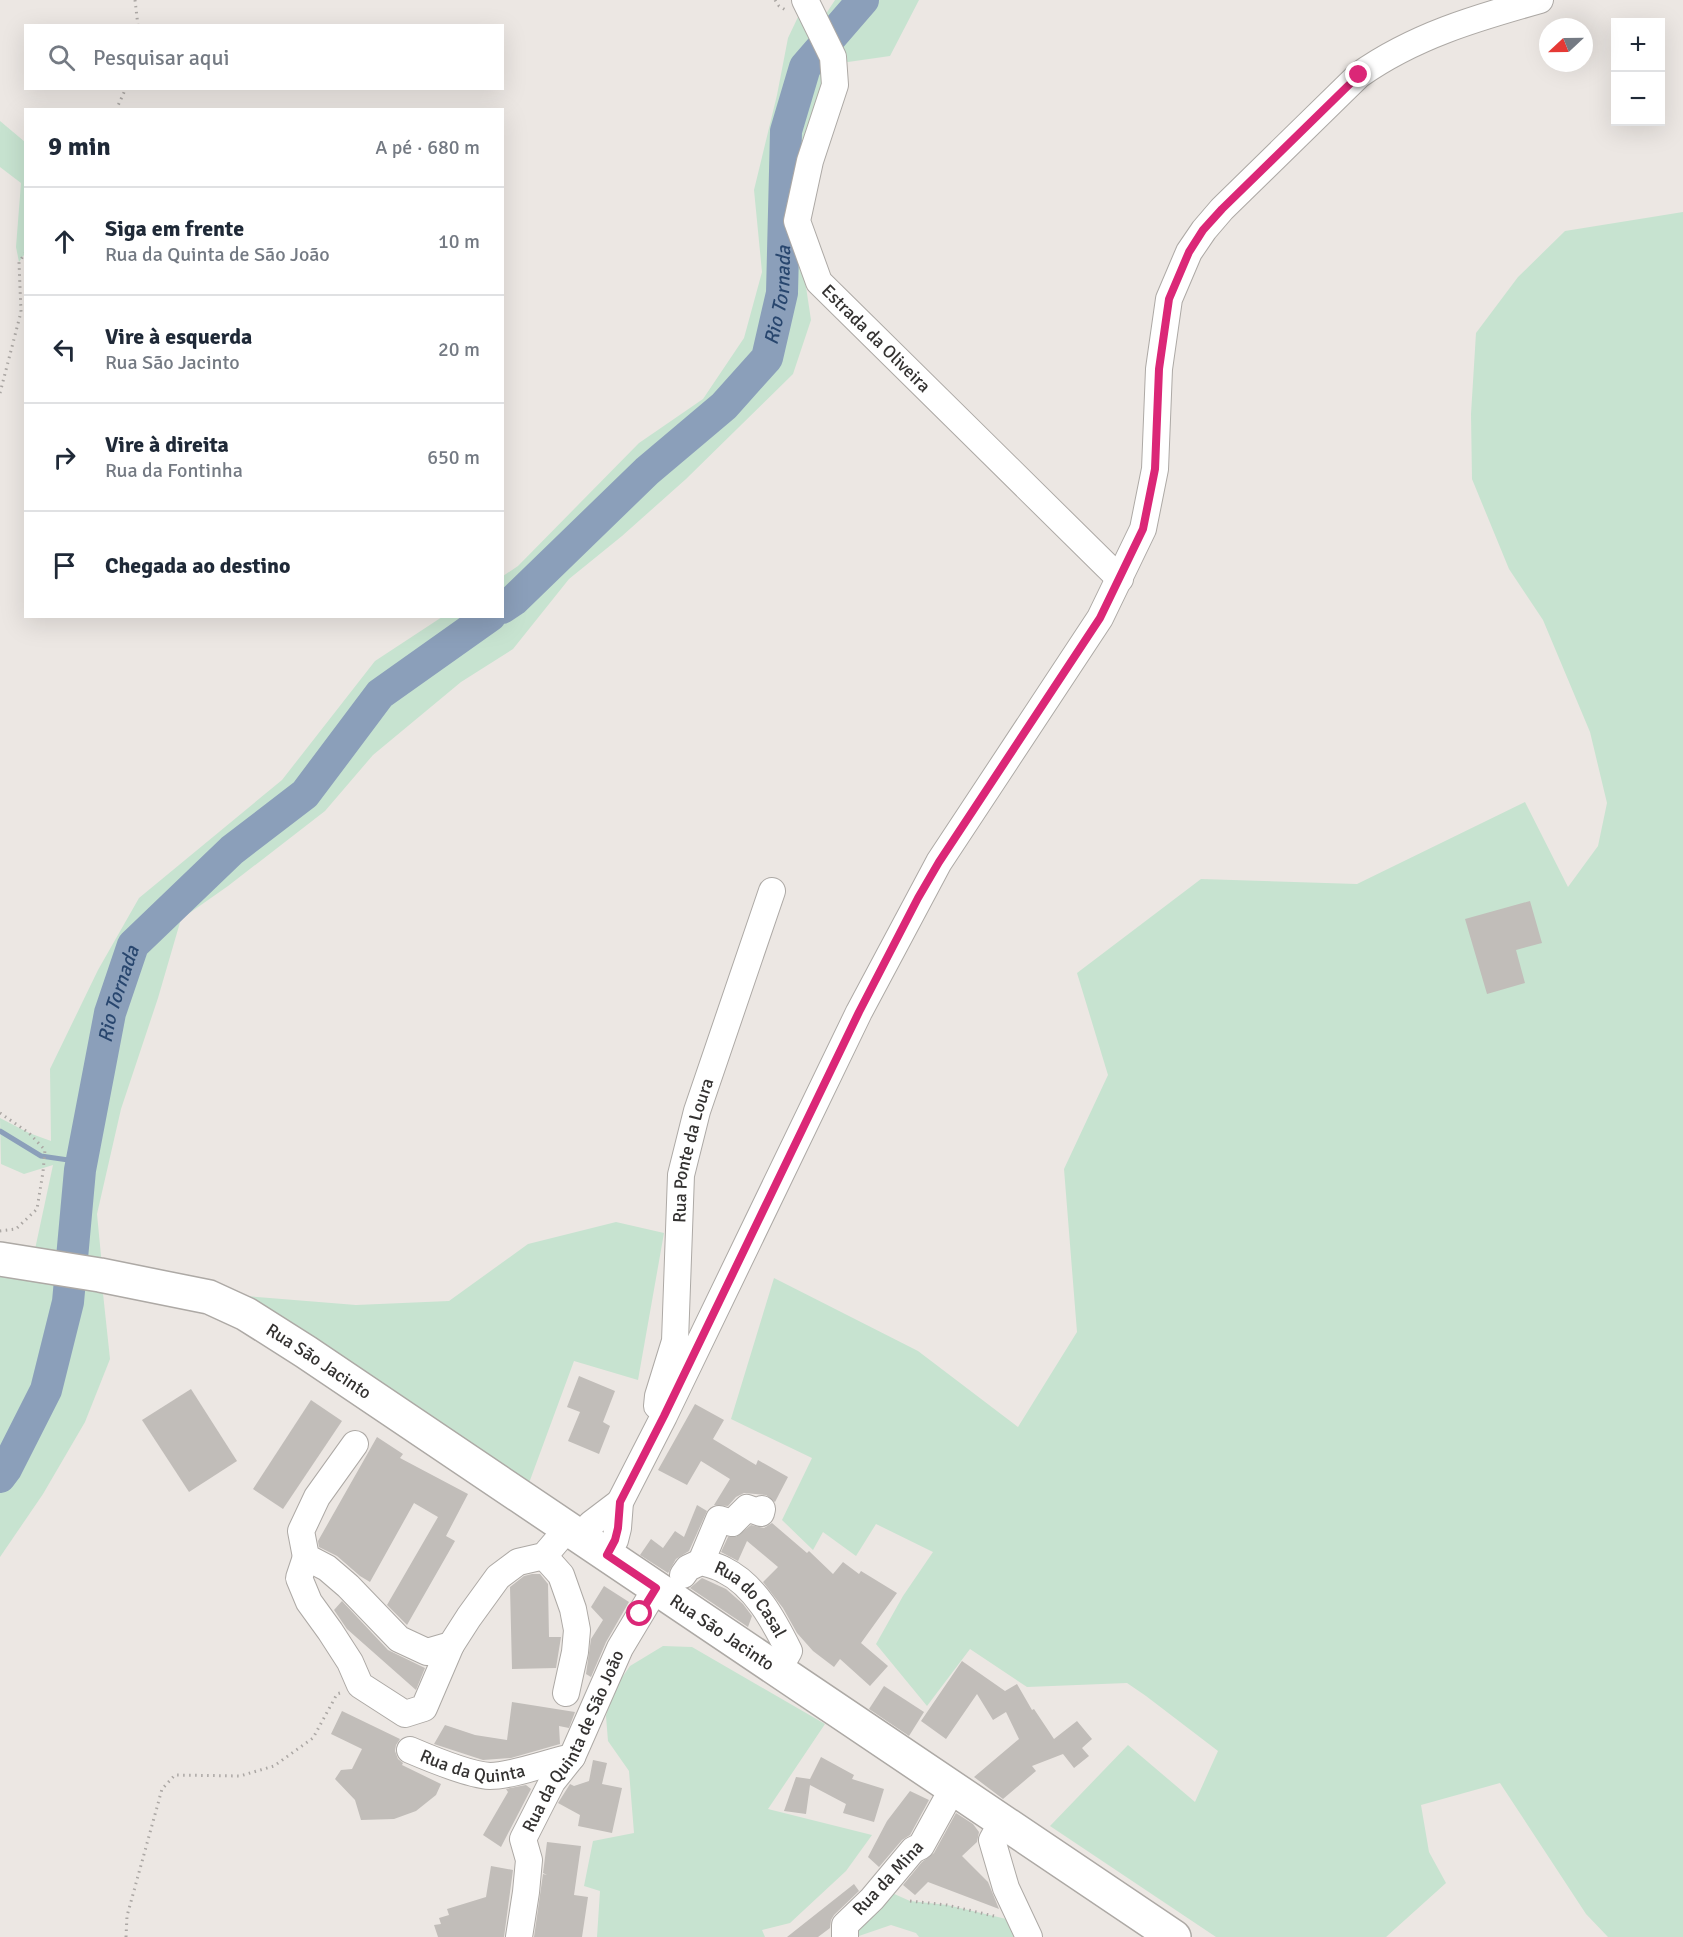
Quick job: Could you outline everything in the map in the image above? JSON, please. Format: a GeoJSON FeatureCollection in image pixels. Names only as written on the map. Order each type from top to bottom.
{"type":"FeatureCollection","features":[{"type":"Feature","properties":{"kind":"main road","name":"Rua São Jacinto"},"geometry":{"type":"LineString","coordinates":[[0,1259],[100,1275],[209,1297],[246,1314],[585,1540],[680,1575],[778,1671],[1174,1937]]}},
{"type":"Feature","properties":{"kind":"street","name":"Estrada da Oliveira"},"geometry":{"type":"LineString","coordinates":[[805,0],[833,57],[835,86],[810,161],[797,221],[819,282],[1120,579]]}},
{"type":"Feature","properties":{"kind":"street"},"geometry":{"type":"LineString","coordinates":[[355,1444],[316,1497],[301,1531],[306,1557],[299,1578],[309,1602],[340,1646],[360,1685],[405,1714],[424,1708],[451,1645],[498,1577],[518,1562],[544,1556],[585,1540],[615,1540],[620,1502],[664,1416],[854,1022],[918,898],[939,862],[1100,618],[1143,529],[1150,502],[1157,435],[1159,369],[1169,299],[1189,252],[1203,230],[1340,92],[1381,60],[1436,33],[1540,0]]}},
{"type":"Feature","properties":{"kind":"street","name":"Rua Ponte da Loura"},"geometry":{"type":"LineString","coordinates":[[664,1416],[657,1407],[658,1396],[675,1341],[681,1176],[698,1111],[772,891]]}},
{"type":"Feature","properties":{"kind":"street","name":"Rua da Quinta de São João"},"geometry":{"type":"LineString","coordinates":[[519,1937],[529,1860],[523,1839],[552,1782],[572,1757],[620,1648],[680,1575],[718,1519],[732,1523],[747,1508],[761,1513],[762,1509]]}},
{"type":"Feature","properties":{"kind":"street"},"geometry":{"type":"LineString","coordinates":[[544,1556],[561,1575],[573,1609],[577,1630],[575,1652],[566,1693]]}},
{"type":"Feature","properties":{"kind":"street"},"geometry":{"type":"LineString","coordinates":[[306,1557],[327,1568],[348,1586],[399,1639],[427,1652],[451,1645]]}},
{"type":"Feature","properties":{"kind":"street","name":"Rua do Casal"},"geometry":{"type":"LineString","coordinates":[[680,1575],[725,1570],[750,1590],[775,1623],[789,1651],[778,1671]]}},
{"type":"Feature","properties":{"kind":"street","name":"Rua da Quinta"},"geometry":{"type":"LineString","coordinates":[[410,1750],[449,1766],[489,1776],[512,1773],[572,1757]]}},
{"type":"Feature","properties":{"kind":"street","name":"Rua da Mina"},"geometry":{"type":"LineString","coordinates":[[845,1937],[845,1925],[872,1899],[913,1850],[921,1846],[953,1788]]}},
{"type":"Feature","properties":{"kind":"street"},"geometry":{"type":"LineString","coordinates":[[1002,1822],[992,1840],[1006,1888],[1026,1930]]}},
{"type":"Feature","properties":{"kind":"path"},"geometry":{"type":"LineString","coordinates":[[135,0],[138,24]]}},
{"type":"Feature","properties":{"kind":"path"},"geometry":{"type":"LineString","coordinates":[[117,108],[125,90]]}},
{"type":"Feature","properties":{"kind":"path"},"geometry":{"type":"LineString","coordinates":[[0,393],[21,312],[20,262],[24,255]]}},
{"type":"Feature","properties":{"kind":"path"},"geometry":{"type":"LineString","coordinates":[[0,1113],[29,1133],[45,1150],[44,1172],[37,1209],[16,1228],[0,1230]]}},
{"type":"Feature","properties":{"kind":"path"},"geometry":{"type":"LineString","coordinates":[[126,1937],[127,1916],[162,1789],[175,1775],[240,1776],[274,1766],[313,1738],[337,1694],[360,1685]]}},
{"type":"Feature","properties":{"kind":"path"},"geometry":{"type":"LineString","coordinates":[[910,1901],[947,1905],[1026,1930]]}},
{"type":"Feature","properties":{"kind":"green space"},"geometry":{"type":"Polygon","coordinates":[[[835,0],[919,0],[890,56],[848,62],[834,58],[809,165],[803,267],[811,320],[793,374],[686,479],[569,579],[513,649],[461,682],[373,755],[325,811],[228,886],[181,919],[158,998],[121,1109],[97,1214],[102,1266],[34,1254],[53,1165],[24,1174],[1,1164],[0,1118],[51,1141],[50,1069],[98,970],[139,898],[282,780],[375,661],[440,618],[504,618],[504,575],[518,566],[639,443],[703,399],[744,338],[762,272],[754,190],[788,38],[798,17],[818,26],[835,0]]]}},
{"type":"Feature","properties":{"kind":"green space"},"geometry":{"type":"Polygon","coordinates":[[[0,121],[24,141],[24,255],[19,262],[16,247],[21,183],[0,167],[0,121]]]}},
{"type":"Feature","properties":{"kind":"green space"},"geometry":{"type":"Polygon","coordinates":[[[1683,212],[1683,1937],[1608,1937],[1586,1914],[1500,1783],[1421,1805],[1429,1852],[1446,1883],[1386,1937],[1216,1937],[1050,1826],[1128,1745],[1195,1802],[1218,1751],[1127,1683],[1027,1687],[970,1649],[927,1706],[876,1644],[903,1596],[933,1552],[876,1524],[856,1556],[823,1532],[813,1550],[782,1520],[812,1458],[731,1419],[774,1278],[918,1351],[1018,1427],[1077,1332],[1064,1169],[1108,1075],[1077,973],[1201,879],[1357,884],[1525,802],[1568,887],[1598,846],[1607,803],[1590,732],[1543,620],[1509,569],[1472,479],[1471,414],[1476,333],[1518,277],[1565,231],[1683,212]]]}},
{"type":"Feature","properties":{"kind":"green space"},"geometry":{"type":"Polygon","coordinates":[[[616,1222],[664,1233],[638,1380],[574,1361],[529,1483],[246,1296],[356,1305],[449,1301],[528,1244],[616,1222]]]}},
{"type":"Feature","properties":{"kind":"green space"},"geometry":{"type":"Polygon","coordinates":[[[0,1273],[102,1284],[110,1359],[85,1422],[43,1494],[0,1557],[0,1273]]]}},
{"type":"Feature","properties":{"kind":"green space"},"geometry":{"type":"Polygon","coordinates":[[[663,1646],[692,1647],[825,1724],[768,1809],[872,1835],[846,1871],[790,1923],[762,1930],[765,1937],[597,1937],[600,1891],[584,1886],[593,1841],[634,1833],[629,1771],[608,1741],[606,1716],[612,1692],[630,1666],[663,1646]]]}},
{"type":"Feature","properties":{"kind":"green space"},"geometry":{"type":"Polygon","coordinates":[[[881,1888],[910,1901],[947,1905],[1023,1923],[1029,1937],[919,1937],[916,1933],[891,1925],[856,1937],[845,1937],[881,1888]]]}},
{"type":"Feature","properties":{"kind":"building"},"geometry":{"type":"Polygon","coordinates":[[[1530,901],[1542,943],[1516,950],[1525,983],[1487,994],[1465,919],[1530,901]]]}},
{"type":"Feature","properties":{"kind":"building"},"geometry":{"type":"Polygon","coordinates":[[[579,1376],[615,1391],[603,1422],[610,1426],[599,1454],[568,1441],[580,1412],[567,1407],[579,1376]]]}},
{"type":"Feature","properties":{"kind":"building"},"geometry":{"type":"Polygon","coordinates":[[[191,1389],[237,1461],[189,1492],[142,1420],[191,1389]]]}},
{"type":"Feature","properties":{"kind":"building"},"geometry":{"type":"Polygon","coordinates":[[[311,1400],[342,1421],[283,1509],[253,1489],[311,1400]]]}},
{"type":"Feature","properties":{"kind":"building"},"geometry":{"type":"Polygon","coordinates":[[[695,1404],[724,1420],[713,1439],[756,1465],[758,1460],[788,1477],[775,1502],[766,1495],[744,1493],[736,1497],[728,1506],[714,1505],[730,1479],[701,1461],[687,1485],[658,1470],[695,1404]]]}},
{"type":"Feature","properties":{"kind":"building"},"geometry":{"type":"Polygon","coordinates":[[[377,1437],[403,1454],[400,1458],[468,1494],[446,1536],[455,1541],[407,1625],[387,1605],[438,1517],[414,1503],[370,1582],[337,1556],[319,1547],[318,1541],[377,1437]]]}},
{"type":"Feature","properties":{"kind":"building"},"geometry":{"type":"Polygon","coordinates":[[[697,1505],[707,1511],[689,1551],[676,1559],[668,1573],[640,1555],[651,1539],[663,1548],[675,1531],[684,1537],[697,1505]]]}},
{"type":"Feature","properties":{"kind":"building"},"geometry":{"type":"Polygon","coordinates":[[[772,1523],[807,1553],[809,1551],[833,1574],[843,1562],[859,1574],[861,1571],[897,1593],[861,1643],[888,1666],[870,1686],[840,1659],[834,1667],[813,1651],[797,1633],[783,1608],[763,1582],[778,1567],[747,1541],[738,1561],[721,1552],[728,1537],[736,1537],[751,1525],[764,1528],[772,1523]]]}},
{"type":"Feature","properties":{"kind":"building"},"geometry":{"type":"Polygon","coordinates":[[[540,1574],[548,1584],[549,1637],[561,1637],[556,1668],[512,1669],[510,1587],[524,1576],[540,1574]]]}},
{"type":"Feature","properties":{"kind":"building"},"geometry":{"type":"Polygon","coordinates":[[[702,1578],[726,1589],[743,1604],[752,1616],[748,1627],[690,1588],[702,1578]]]}},
{"type":"Feature","properties":{"kind":"building"},"geometry":{"type":"Polygon","coordinates":[[[604,1586],[629,1602],[606,1642],[591,1677],[586,1674],[591,1639],[603,1620],[591,1607],[604,1586]]]}},
{"type":"Feature","properties":{"kind":"building"},"geometry":{"type":"Polygon","coordinates":[[[342,1601],[388,1650],[425,1668],[416,1690],[347,1629],[334,1610],[342,1601]]]}},
{"type":"Feature","properties":{"kind":"building"},"geometry":{"type":"Polygon","coordinates":[[[962,1661],[1005,1691],[1017,1684],[1032,1710],[1034,1709],[1054,1739],[1077,1721],[1092,1739],[1082,1748],[1089,1756],[1074,1768],[1063,1754],[1032,1766],[1036,1771],[1003,1799],[974,1777],[1019,1739],[1006,1712],[993,1720],[977,1694],[946,1739],[921,1721],[962,1661]]]}},
{"type":"Feature","properties":{"kind":"building"},"geometry":{"type":"Polygon","coordinates":[[[884,1686],[924,1712],[909,1736],[869,1709],[884,1686]]]}},
{"type":"Feature","properties":{"kind":"building"},"geometry":{"type":"Polygon","coordinates":[[[512,1702],[575,1712],[569,1728],[559,1726],[560,1744],[511,1758],[483,1760],[434,1744],[445,1725],[475,1735],[507,1740],[512,1702]]]}},
{"type":"Feature","properties":{"kind":"building"},"geometry":{"type":"Polygon","coordinates":[[[342,1711],[400,1739],[395,1751],[398,1759],[403,1763],[402,1765],[441,1784],[436,1795],[416,1811],[394,1819],[361,1820],[355,1800],[335,1779],[341,1770],[352,1769],[362,1749],[331,1734],[342,1711]]]}},
{"type":"Feature","properties":{"kind":"building"},"geometry":{"type":"Polygon","coordinates":[[[821,1757],[854,1775],[852,1779],[884,1789],[874,1822],[843,1813],[846,1804],[810,1785],[806,1814],[784,1811],[796,1777],[810,1779],[821,1757]]]}},
{"type":"Feature","properties":{"kind":"building"},"geometry":{"type":"Polygon","coordinates":[[[593,1760],[607,1763],[602,1784],[622,1788],[612,1833],[578,1826],[580,1815],[558,1803],[570,1784],[574,1786],[589,1781],[593,1760]]]}},
{"type":"Feature","properties":{"kind":"building"},"geometry":{"type":"Polygon","coordinates":[[[526,1785],[531,1789],[501,1847],[483,1835],[508,1792],[506,1789],[526,1785]]]}},
{"type":"Feature","properties":{"kind":"building"},"geometry":{"type":"Polygon","coordinates":[[[910,1791],[929,1800],[910,1835],[902,1840],[879,1867],[868,1857],[887,1821],[910,1791]]]}},
{"type":"Feature","properties":{"kind":"building"},"geometry":{"type":"Polygon","coordinates":[[[956,1813],[973,1824],[979,1832],[977,1842],[962,1856],[988,1882],[999,1909],[928,1882],[915,1895],[903,1885],[922,1862],[934,1853],[956,1813]]]}},
{"type":"Feature","properties":{"kind":"building"},"geometry":{"type":"Polygon","coordinates":[[[547,1842],[581,1846],[574,1895],[588,1897],[582,1937],[534,1937],[543,1874],[547,1875],[543,1873],[547,1842]]]}},
{"type":"Feature","properties":{"kind":"building"},"geometry":{"type":"Polygon","coordinates":[[[491,1866],[513,1870],[504,1937],[438,1937],[434,1925],[441,1924],[439,1918],[449,1915],[447,1909],[486,1897],[491,1866]]]}},
{"type":"Feature","properties":{"kind":"building"},"geometry":{"type":"Polygon","coordinates":[[[854,1884],[859,1891],[834,1915],[830,1928],[818,1937],[787,1937],[854,1884]]]}},
{"type":"Feature","properties":{"kind":"waterway","name":"Rio Tornada"},"geometry":{"type":"LineString","coordinates":[[504,607],[514,600],[647,471],[724,406],[767,358],[782,293],[786,131],[805,67],[863,0]]}},
{"type":"Feature","properties":{"kind":"waterway","name":"Rio Tornada"},"geometry":{"type":"LineString","coordinates":[[0,1477],[46,1390],[68,1302],[80,1170],[110,1013],[133,945],[232,850],[305,794],[380,694],[487,618]]}},
{"type":"Feature","properties":{"kind":"waterway"},"geometry":{"type":"LineString","coordinates":[[0,1131],[41,1156],[82,1162]]}},
{"type":"Feature","properties":{"kind":"route"},"geometry":{"type":"LineString","coordinates":[[640,1614],[656,1588],[607,1555],[618,1528],[620,1502],[664,1416],[859,1012],[918,898],[939,862],[1100,618],[1143,529],[1155,469],[1163,331],[1169,299],[1179,273],[1203,230],[1222,209],[1359,75]]}}]}
